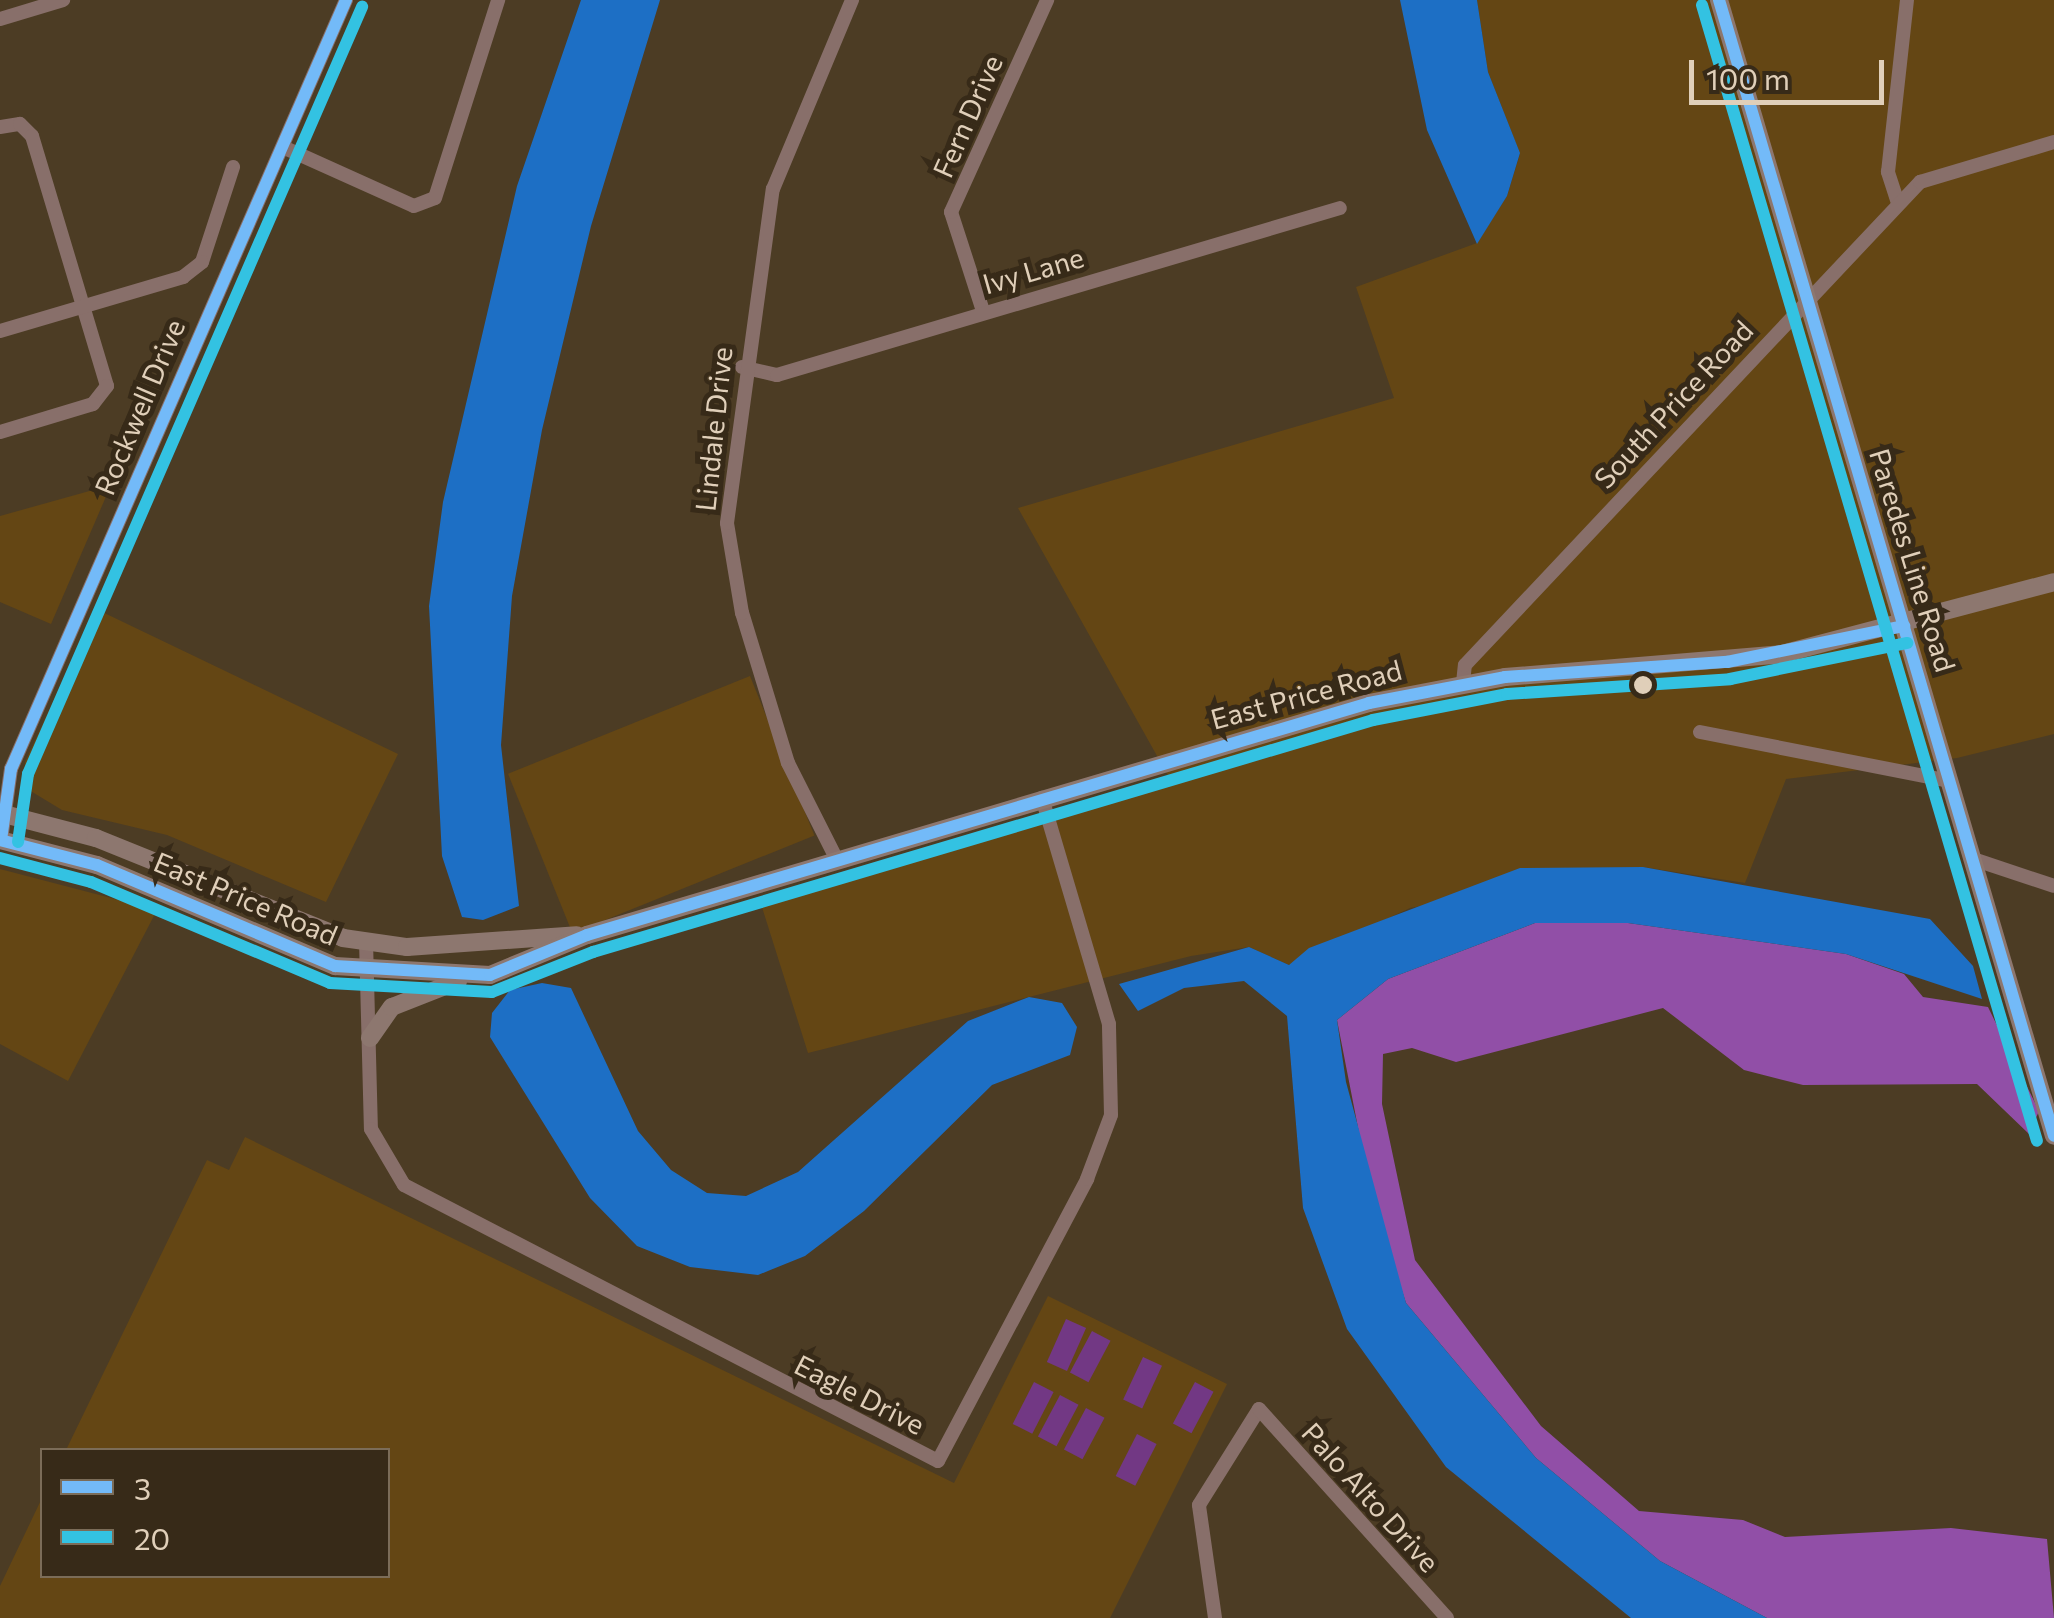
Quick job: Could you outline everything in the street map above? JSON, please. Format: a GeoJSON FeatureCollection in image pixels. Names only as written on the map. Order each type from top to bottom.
{"type":"FeatureCollection","features":[{"type":"Feature","properties":{"kind":"main road","name":"Paredes Line Road"},"geometry":{"type":"LineString","coordinates":[[1720,0],[2054,1136]]}},
{"type":"Feature","properties":{"kind":"main road","name":"East Price Road"},"geometry":{"type":"LineString","coordinates":[[1,840],[97,865],[302,956],[370,974],[472,976],[588,934],[1042,798],[1463,682],[1727,662],[1904,626],[2054,582]]}},
{"type":"Feature","properties":{"kind":"main road","name":"East Price Road"},"geometry":{"type":"LineString","coordinates":[[3,813],[366,941],[436,947],[588,934]]}},
{"type":"Feature","properties":{"kind":"main road"},"geometry":{"type":"LineString","coordinates":[[370,1038],[392,1007],[472,976]]}},
{"type":"Feature","properties":{"kind":"street"},"geometry":{"type":"LineString","coordinates":[[0,19],[63,0]]}},
{"type":"Feature","properties":{"kind":"street","name":"Rockwell Drive"},"geometry":{"type":"LineString","coordinates":[[1,840],[11,769],[225,273],[285,148],[346,0]]}},
{"type":"Feature","properties":{"kind":"street"},"geometry":{"type":"LineString","coordinates":[[285,148],[414,206],[435,198],[498,0]]}},
{"type":"Feature","properties":{"kind":"street","name":"Lindale Drive"},"geometry":{"type":"LineString","coordinates":[[836,860],[788,763],[730,563],[742,368],[773,189],[852,0]]}},
{"type":"Feature","properties":{"kind":"street","name":"Fern Drive"},"geometry":{"type":"LineString","coordinates":[[983,311],[951,212],[1046,0]]}},
{"type":"Feature","properties":{"kind":"street"},"geometry":{"type":"LineString","coordinates":[[1898,203],[1888,172],[1907,0]]}},
{"type":"Feature","properties":{"kind":"street"},"geometry":{"type":"LineString","coordinates":[[0,128],[20,124],[32,136],[105,374],[102,400],[0,432]]}},
{"type":"Feature","properties":{"kind":"street","name":"South Price Road"},"geometry":{"type":"LineString","coordinates":[[1463,682],[1465,666],[1807,297],[1920,182],[2054,142]]}},
{"type":"Feature","properties":{"kind":"street"},"geometry":{"type":"LineString","coordinates":[[202,262],[233,167]]}},
{"type":"Feature","properties":{"kind":"street","name":"Ivy Lane"},"geometry":{"type":"LineString","coordinates":[[742,368],[777,375],[1340,208]]}},
{"type":"Feature","properties":{"kind":"street"},"geometry":{"type":"LineString","coordinates":[[0,331],[113,298],[126,284],[202,262],[225,273]]}},
{"type":"Feature","properties":{"kind":"street"},"geometry":{"type":"LineString","coordinates":[[1700,732],[1950,781]]}},
{"type":"Feature","properties":{"kind":"street","name":"Eagle Drive"},"geometry":{"type":"LineString","coordinates":[[366,941],[370,974],[371,1129],[404,1186],[938,1462],[1088,1179],[1112,1114],[1109,1024],[1042,798]]}},
{"type":"Feature","properties":{"kind":"street"},"geometry":{"type":"LineString","coordinates":[[1973,860],[2054,886]]}},
{"type":"Feature","properties":{"kind":"street","name":"Palo Alto Drive"},"geometry":{"type":"LineString","coordinates":[[1215,1618],[1200,1505],[1259,1409],[1446,1618]]}},
{"type":"Feature","properties":{"kind":"shaded area"},"geometry":{"type":"Polygon","coordinates":[[[1477,0],[2054,0],[2054,734],[1957,758],[1786,779],[1745,883],[1643,867],[1410,908],[1289,965],[1249,947],[1191,956],[808,1053],[760,901],[1170,779],[1018,508],[1394,398],[1356,287],[1477,243],[1507,196],[1520,154],[1488,72],[1477,0]]]}},
{"type":"Feature","properties":{"kind":"shaded area"},"geometry":{"type":"Polygon","coordinates":[[[111,485],[51,624],[0,602],[0,516],[111,485]]]}},
{"type":"Feature","properties":{"kind":"shaded area"},"geometry":{"type":"Polygon","coordinates":[[[96,609],[398,754],[326,902],[167,835],[62,810],[24,787],[25,762],[96,609]]]}},
{"type":"Feature","properties":{"kind":"shaded area"},"geometry":{"type":"Polygon","coordinates":[[[750,676],[814,835],[572,933],[508,774],[750,676]]]}},
{"type":"Feature","properties":{"kind":"shaded area"},"geometry":{"type":"Polygon","coordinates":[[[0,869],[157,910],[68,1081],[0,1044],[0,869]]]}},
{"type":"Feature","properties":{"kind":"shaded area"},"geometry":{"type":"Polygon","coordinates":[[[1535,923],[1628,923],[1846,954],[1904,974],[1923,997],[1988,1007],[2039,1111],[2029,1134],[1977,1084],[1803,1085],[1744,1070],[1663,1008],[1456,1062],[1412,1048],[1383,1054],[1382,1104],[1415,1260],[1541,1426],[1639,1511],[1743,1520],[1785,1537],[1951,1528],[2047,1539],[2054,1618],[1767,1618],[1660,1561],[1536,1458],[1406,1303],[1371,1194],[1337,1020],[1388,979],[1535,923]]]}},
{"type":"Feature","properties":{"kind":"shaded area"},"geometry":{"type":"Polygon","coordinates":[[[245,1137],[954,1483],[1048,1296],[1227,1384],[1110,1618],[0,1618],[0,1586],[40,1502],[40,1578],[390,1578],[390,1448],[67,1448],[207,1160],[229,1170],[245,1137]]]}},
{"type":"Feature","properties":{"kind":"shaded area"},"geometry":{"type":"Polygon","coordinates":[[[1066,1319],[1086,1328],[1067,1371],[1047,1362],[1066,1319]]]}},
{"type":"Feature","properties":{"kind":"shaded area"},"geometry":{"type":"Polygon","coordinates":[[[1092,1331],[1111,1341],[1088,1382],[1070,1372],[1092,1331]]]}},
{"type":"Feature","properties":{"kind":"shaded area"},"geometry":{"type":"Polygon","coordinates":[[[1143,1357],[1162,1366],[1142,1408],[1123,1400],[1143,1357]]]}},
{"type":"Feature","properties":{"kind":"shaded area"},"geometry":{"type":"Polygon","coordinates":[[[1034,1382],[1054,1392],[1032,1434],[1013,1424],[1034,1382]]]}},
{"type":"Feature","properties":{"kind":"shaded area"},"geometry":{"type":"Polygon","coordinates":[[[1195,1382],[1214,1392],[1191,1433],[1173,1423],[1195,1382]]]}},
{"type":"Feature","properties":{"kind":"shaded area"},"geometry":{"type":"Polygon","coordinates":[[[1060,1395],[1079,1405],[1056,1446],[1038,1436],[1060,1395]]]}},
{"type":"Feature","properties":{"kind":"shaded area"},"geometry":{"type":"Polygon","coordinates":[[[1086,1408],[1105,1418],[1082,1459],[1064,1449],[1086,1408]]]}},
{"type":"Feature","properties":{"kind":"shaded area"},"geometry":{"type":"Polygon","coordinates":[[[1137,1434],[1157,1444],[1135,1486],[1116,1476],[1137,1434]]]}},
{"type":"Feature","properties":{"kind":"water"},"geometry":{"type":"Polygon","coordinates":[[[581,0],[660,0],[591,226],[542,430],[512,596],[501,745],[519,906],[483,920],[462,917],[442,856],[429,606],[443,502],[517,186],[581,0]]]}},
{"type":"Feature","properties":{"kind":"water"},"geometry":{"type":"Polygon","coordinates":[[[1400,0],[1477,0],[1488,72],[1520,153],[1507,196],[1477,244],[1427,130],[1400,0]]]}},
{"type":"Feature","properties":{"kind":"water"},"geometry":{"type":"Polygon","coordinates":[[[1643,867],[1930,919],[1973,966],[1982,999],[1846,954],[1628,923],[1535,923],[1388,979],[1337,1020],[1346,1082],[1406,1303],[1536,1458],[1660,1561],[1767,1618],[1631,1618],[1446,1467],[1347,1329],[1303,1208],[1287,1016],[1244,981],[1184,988],[1138,1011],[1119,984],[1249,947],[1289,965],[1309,948],[1520,868],[1643,867]]]}},
{"type":"Feature","properties":{"kind":"water"},"geometry":{"type":"Polygon","coordinates":[[[542,983],[571,988],[638,1131],[671,1170],[707,1193],[746,1196],[798,1172],[968,1021],[1029,997],[1062,1003],[1077,1027],[1070,1055],[992,1085],[864,1211],[805,1256],[758,1275],[690,1267],[637,1246],[590,1198],[490,1037],[492,1013],[510,990],[542,983]]]}},
{"type":"Feature","properties":{"kind":"transit line","name":"3"},"geometry":{"type":"LineString","coordinates":[[1,840],[11,769],[346,0]]}},
{"type":"Feature","properties":{"kind":"transit line","name":"3"},"geometry":{"type":"LineString","coordinates":[[1719,0],[2054,1136]]}},
{"type":"Feature","properties":{"kind":"transit line","name":"20"},"geometry":{"type":"LineString","coordinates":[[1702,5],[2037,1141]]}},
{"type":"Feature","properties":{"kind":"transit line","name":"20"},"geometry":{"type":"LineString","coordinates":[[18,842],[28,774],[362,7]]}},
{"type":"Feature","properties":{"kind":"transit line","name":"3"},"geometry":{"type":"LineString","coordinates":[[0,840],[97,865],[335,966],[490,975],[587,935],[1369,703],[1505,677],[1727,662],[1904,626]]}},
{"type":"Feature","properties":{"kind":"transit line","name":"20"},"geometry":{"type":"LineString","coordinates":[[0,858],[91,882],[330,983],[492,992],[593,952],[1373,720],[1507,694],[1730,679],[1907,643]]}}]}
